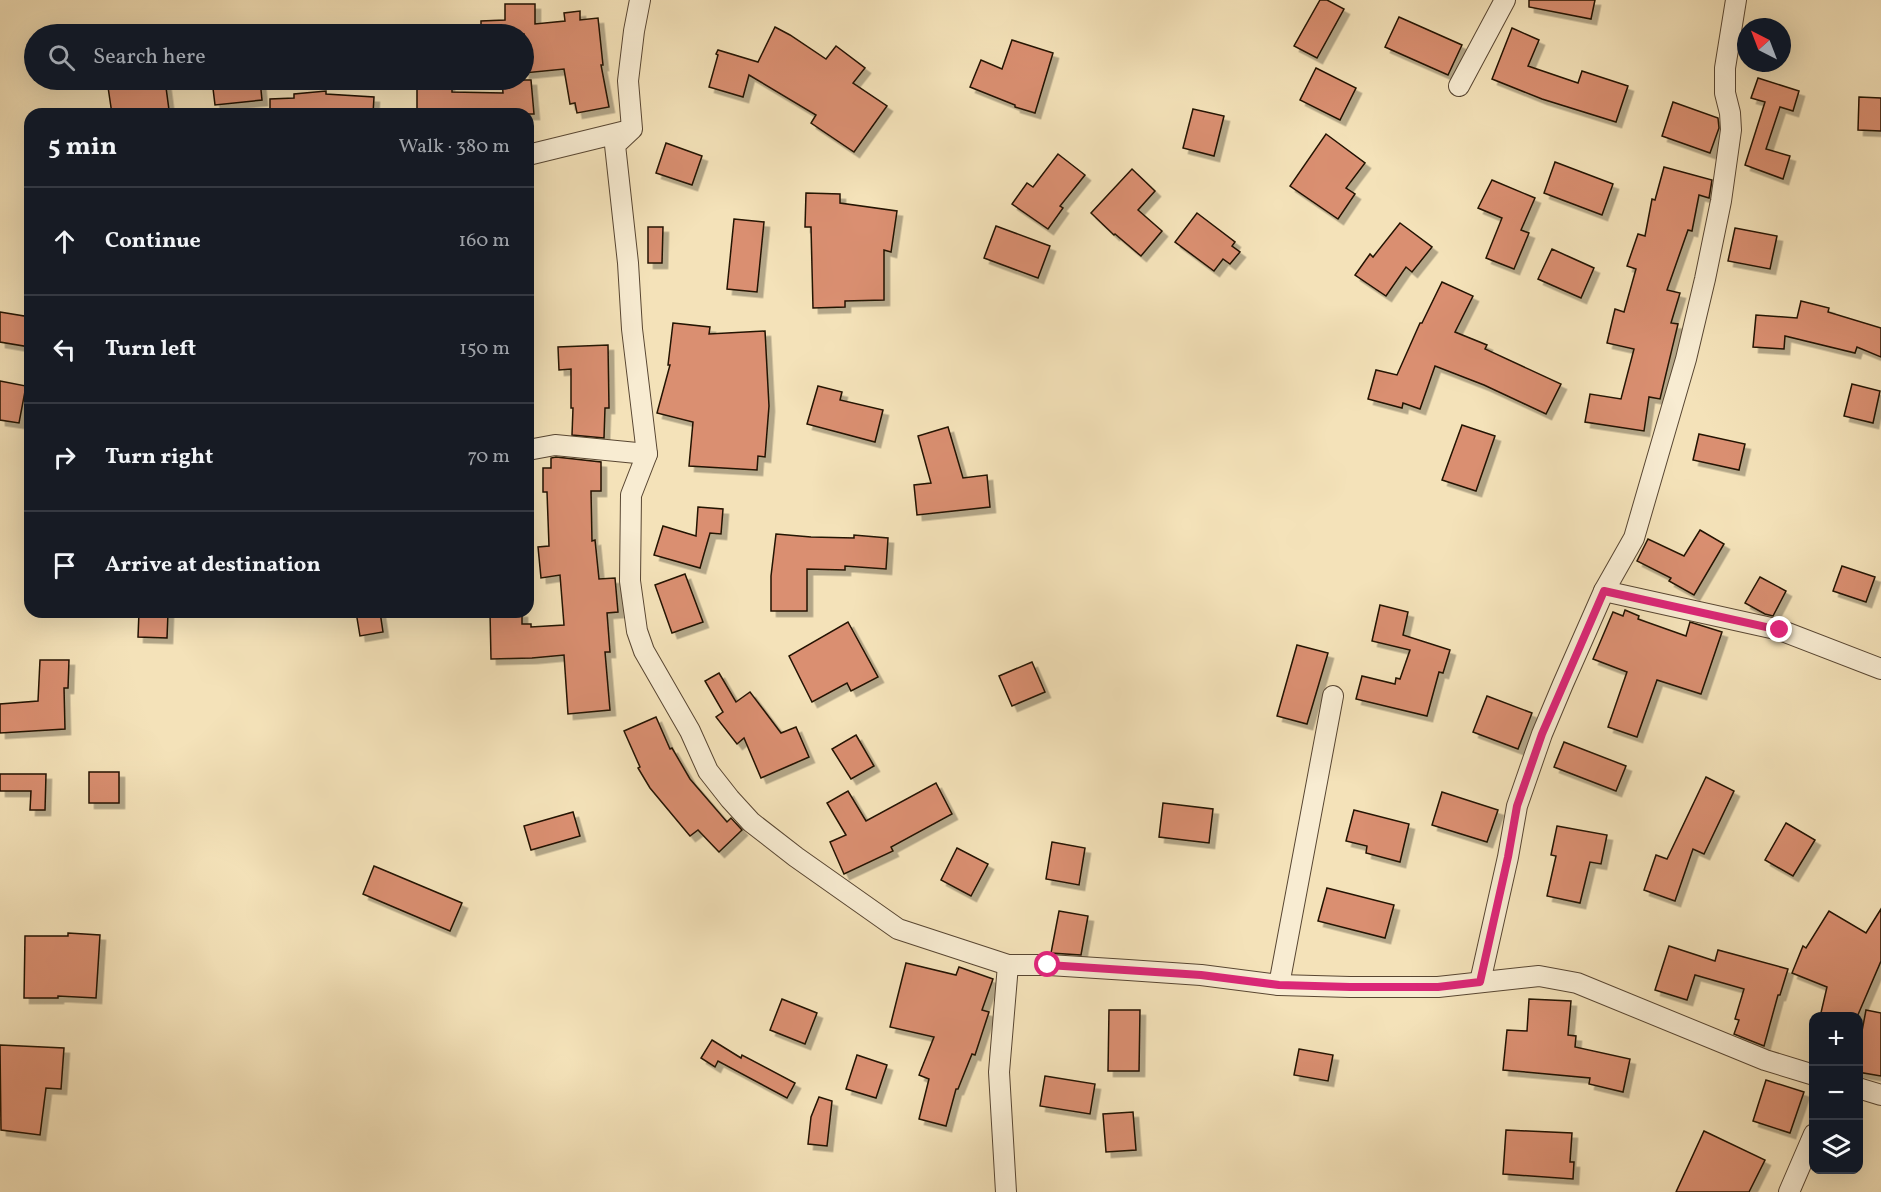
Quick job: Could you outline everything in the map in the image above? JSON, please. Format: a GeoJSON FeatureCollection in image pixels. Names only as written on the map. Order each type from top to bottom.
{"type":"FeatureCollection","features":[{"type":"Feature","properties":{"kind":"street"},"geometry":{"type":"LineString","coordinates":[[632,129],[628,81],[640,0]]}},
{"type":"Feature","properties":{"kind":"street"},"geometry":{"type":"LineString","coordinates":[[1459,86],[1505,0]]}},
{"type":"Feature","properties":{"kind":"street"},"geometry":{"type":"LineString","coordinates":[[1480,982],[1517,806],[1542,734],[1604,591],[1634,537],[1686,359],[1721,201],[1731,130],[1725,93],[1725,68],[1736,0]]}},
{"type":"Feature","properties":{"kind":"street"},"geometry":{"type":"LineString","coordinates":[[534,154],[632,129]]}},
{"type":"Feature","properties":{"kind":"street"},"geometry":{"type":"LineString","coordinates":[[632,129],[615,145],[628,263],[632,329],[647,454],[631,495],[630,580],[637,631],[644,651],[690,731],[708,771],[751,822],[796,857],[898,929],[1008,965],[1128,970],[1201,975],[1279,985],[1350,987],[1438,987],[1539,976],[1577,983],[1765,1060],[1809,1073]]}},
{"type":"Feature","properties":{"kind":"street"},"geometry":{"type":"LineString","coordinates":[[534,449],[555,445],[647,454]]}},
{"type":"Feature","properties":{"kind":"street"},"geometry":{"type":"LineString","coordinates":[[1604,591],[1780,630],[1881,669]]}},
{"type":"Feature","properties":{"kind":"street"},"geometry":{"type":"LineString","coordinates":[[1279,985],[1333,696]]}},
{"type":"Feature","properties":{"kind":"street"},"geometry":{"type":"LineString","coordinates":[[1006,1192],[999,1072],[1008,965]]}},
{"type":"Feature","properties":{"kind":"street"},"geometry":{"type":"LineString","coordinates":[[1863,1090],[1881,1095]]}},
{"type":"Feature","properties":{"kind":"street"},"geometry":{"type":"LineString","coordinates":[[1789,1192],[1809,1146]]}},
{"type":"Feature","properties":{"kind":"building"},"geometry":{"type":"Polygon","coordinates":[[[1320,0],[1327,0],[1344,9],[1317,58],[1294,46],[1320,0]]]}},
{"type":"Feature","properties":{"kind":"building"},"geometry":{"type":"Polygon","coordinates":[[[1529,0],[1595,0],[1591,19],[1529,7],[1529,0]]]}},
{"type":"Feature","properties":{"kind":"building"},"geometry":{"type":"Polygon","coordinates":[[[505,4],[535,4],[535,24],[565,21],[564,13],[580,11],[580,20],[598,18],[603,65],[601,65],[609,107],[577,113],[575,103],[570,104],[564,69],[534,72],[534,24],[481,24],[481,21],[505,20],[505,4]]]}},
{"type":"Feature","properties":{"kind":"building"},"geometry":{"type":"Polygon","coordinates":[[[1399,17],[1462,45],[1448,75],[1385,47],[1399,17]]]}},
{"type":"Feature","properties":{"kind":"building"},"geometry":{"type":"Polygon","coordinates":[[[775,27],[826,59],[836,46],[865,68],[853,83],[887,106],[854,152],[811,123],[816,115],[749,75],[743,97],[709,87],[718,50],[758,62],[775,27]]]}},
{"type":"Feature","properties":{"kind":"building"},"geometry":{"type":"Polygon","coordinates":[[[1512,28],[1539,40],[1528,66],[1578,83],[1582,71],[1628,86],[1616,122],[1542,99],[1492,79],[1512,28]]]}},
{"type":"Feature","properties":{"kind":"building"},"geometry":{"type":"Polygon","coordinates":[[[1012,40],[1053,53],[1035,113],[1015,107],[1015,105],[970,87],[981,60],[1002,69],[1012,40]]]}},
{"type":"Feature","properties":{"kind":"building"},"geometry":{"type":"Polygon","coordinates":[[[1316,68],[1356,88],[1340,120],[1300,100],[1316,68]]]}},
{"type":"Feature","properties":{"kind":"building"},"geometry":{"type":"Polygon","coordinates":[[[1758,78],[1799,91],[1793,111],[1780,107],[1766,149],[1790,156],[1783,179],[1745,165],[1765,102],[1751,98],[1758,78]]]}},
{"type":"Feature","properties":{"kind":"building"},"geometry":{"type":"Polygon","coordinates":[[[108,90],[166,90],[169,108],[111,108],[108,90]]]}},
{"type":"Feature","properties":{"kind":"building"},"geometry":{"type":"Polygon","coordinates":[[[213,90],[261,90],[262,100],[215,105],[213,90]]]}},
{"type":"Feature","properties":{"kind":"building"},"geometry":{"type":"Polygon","coordinates":[[[417,90],[503,93],[503,90],[532,90],[533,108],[417,108],[417,90]]]}},
{"type":"Feature","properties":{"kind":"building"},"geometry":{"type":"Polygon","coordinates":[[[326,91],[326,94],[374,97],[373,108],[270,108],[270,99],[294,98],[294,94],[326,91]]]}},
{"type":"Feature","properties":{"kind":"building"},"geometry":{"type":"Polygon","coordinates":[[[1859,97],[1881,98],[1881,131],[1858,130],[1859,97]]]}},
{"type":"Feature","properties":{"kind":"building"},"geometry":{"type":"Polygon","coordinates":[[[1673,102],[1718,118],[1719,128],[1710,153],[1662,136],[1673,102]]]}},
{"type":"Feature","properties":{"kind":"building"},"geometry":{"type":"Polygon","coordinates":[[[1193,109],[1224,116],[1214,156],[1183,148],[1193,109]]]}},
{"type":"Feature","properties":{"kind":"building"},"geometry":{"type":"Polygon","coordinates":[[[1326,134],[1365,163],[1346,188],[1355,194],[1338,219],[1290,186],[1326,134]]]}},
{"type":"Feature","properties":{"kind":"building"},"geometry":{"type":"Polygon","coordinates":[[[666,143],[702,156],[692,185],[656,173],[666,143]]]}},
{"type":"Feature","properties":{"kind":"building"},"geometry":{"type":"Polygon","coordinates":[[[1058,154],[1085,175],[1060,206],[1063,208],[1048,229],[1012,204],[1027,183],[1033,187],[1058,154]]]}},
{"type":"Feature","properties":{"kind":"building"},"geometry":{"type":"Polygon","coordinates":[[[1555,162],[1613,184],[1602,215],[1544,193],[1555,162]]]}},
{"type":"Feature","properties":{"kind":"building"},"geometry":{"type":"Polygon","coordinates":[[[1664,167],[1712,180],[1709,198],[1699,195],[1692,231],[1688,230],[1667,290],[1680,293],[1671,323],[1678,324],[1660,399],[1649,397],[1644,431],[1585,422],[1590,394],[1621,399],[1634,349],[1607,343],[1615,309],[1624,312],[1636,269],[1627,266],[1638,234],[1645,236],[1652,199],[1655,200],[1664,167]]]}},
{"type":"Feature","properties":{"kind":"building"},"geometry":{"type":"Polygon","coordinates":[[[1132,169],[1155,191],[1138,210],[1162,231],[1141,256],[1091,213],[1132,169]]]}},
{"type":"Feature","properties":{"kind":"building"},"geometry":{"type":"Polygon","coordinates":[[[1492,180],[1535,198],[1521,230],[1529,233],[1514,269],[1486,258],[1502,218],[1478,208],[1492,180]]]}},
{"type":"Feature","properties":{"kind":"building"},"geometry":{"type":"Polygon","coordinates":[[[806,193],[840,194],[840,203],[897,211],[891,252],[884,250],[884,300],[845,301],[845,307],[813,308],[811,227],[805,227],[806,193]]]}},
{"type":"Feature","properties":{"kind":"building"},"geometry":{"type":"Polygon","coordinates":[[[1197,213],[1235,242],[1232,246],[1240,252],[1230,264],[1223,259],[1214,271],[1175,242],[1197,213]]]}},
{"type":"Feature","properties":{"kind":"building"},"geometry":{"type":"Polygon","coordinates":[[[734,219],[764,222],[757,292],[727,289],[734,219]]]}},
{"type":"Feature","properties":{"kind":"building"},"geometry":{"type":"Polygon","coordinates":[[[1400,223],[1432,247],[1412,272],[1406,267],[1386,296],[1355,275],[1370,254],[1373,257],[1400,223]]]}},
{"type":"Feature","properties":{"kind":"building"},"geometry":{"type":"Polygon","coordinates":[[[996,226],[1050,246],[1038,278],[984,258],[996,226]]]}},
{"type":"Feature","properties":{"kind":"building"},"geometry":{"type":"Polygon","coordinates":[[[648,227],[663,227],[662,263],[648,263],[648,227]]]}},
{"type":"Feature","properties":{"kind":"building"},"geometry":{"type":"Polygon","coordinates":[[[1735,228],[1777,236],[1770,269],[1728,261],[1735,228]]]}},
{"type":"Feature","properties":{"kind":"building"},"geometry":{"type":"Polygon","coordinates":[[[1552,249],[1594,268],[1581,298],[1538,279],[1552,249]]]}},
{"type":"Feature","properties":{"kind":"building"},"geometry":{"type":"Polygon","coordinates":[[[1442,282],[1473,296],[1455,332],[1487,345],[1485,349],[1561,384],[1546,414],[1484,385],[1435,366],[1420,409],[1403,403],[1402,408],[1368,399],[1376,370],[1397,375],[1420,323],[1442,282]]]}},
{"type":"Feature","properties":{"kind":"building"},"geometry":{"type":"Polygon","coordinates":[[[1801,301],[1829,308],[1828,312],[1881,328],[1881,357],[1857,347],[1855,353],[1785,336],[1784,349],[1753,347],[1756,315],[1797,318],[1801,301]]]}},
{"type":"Feature","properties":{"kind":"building"},"geometry":{"type":"Polygon","coordinates":[[[0,312],[24,316],[24,346],[0,342],[0,312]]]}},
{"type":"Feature","properties":{"kind":"building"},"geometry":{"type":"Polygon","coordinates":[[[673,323],[710,327],[709,334],[765,331],[769,406],[765,457],[758,456],[757,470],[689,466],[693,422],[657,413],[670,365],[668,365],[673,323]]]}},
{"type":"Feature","properties":{"kind":"building"},"geometry":{"type":"Polygon","coordinates":[[[608,345],[609,408],[605,408],[604,438],[572,435],[571,369],[559,370],[558,347],[608,345]]]}},
{"type":"Feature","properties":{"kind":"building"},"geometry":{"type":"Polygon","coordinates":[[[0,381],[24,386],[19,423],[0,420],[0,381]]]}},
{"type":"Feature","properties":{"kind":"building"},"geometry":{"type":"Polygon","coordinates":[[[1852,384],[1880,391],[1873,423],[1844,416],[1852,384]]]}},
{"type":"Feature","properties":{"kind":"building"},"geometry":{"type":"Polygon","coordinates":[[[818,386],[842,392],[840,400],[883,410],[875,442],[807,424],[818,386]]]}},
{"type":"Feature","properties":{"kind":"building"},"geometry":{"type":"Polygon","coordinates":[[[1462,425],[1495,436],[1476,491],[1442,480],[1462,425]]]}},
{"type":"Feature","properties":{"kind":"building"},"geometry":{"type":"Polygon","coordinates":[[[948,427],[963,478],[987,475],[990,507],[917,515],[914,485],[931,483],[918,436],[948,427]]]}},
{"type":"Feature","properties":{"kind":"building"},"geometry":{"type":"Polygon","coordinates":[[[1699,434],[1745,444],[1739,470],[1693,460],[1699,434]]]}},
{"type":"Feature","properties":{"kind":"building"},"geometry":{"type":"Polygon","coordinates":[[[551,458],[601,462],[601,491],[591,491],[592,541],[595,540],[599,579],[615,578],[618,612],[607,613],[610,652],[605,652],[610,710],[568,714],[564,655],[491,659],[490,618],[522,618],[522,624],[531,624],[531,627],[564,625],[560,575],[541,578],[538,547],[549,546],[547,492],[543,492],[543,468],[551,468],[551,458]]]}},
{"type":"Feature","properties":{"kind":"building"},"geometry":{"type":"Polygon","coordinates":[[[698,507],[723,509],[721,534],[710,533],[700,568],[654,555],[663,526],[696,536],[698,507]]]}},
{"type":"Feature","properties":{"kind":"building"},"geometry":{"type":"Polygon","coordinates":[[[1700,530],[1724,544],[1694,595],[1669,581],[1671,578],[1637,561],[1648,539],[1684,556],[1700,530]]]}},
{"type":"Feature","properties":{"kind":"building"},"geometry":{"type":"Polygon","coordinates":[[[776,534],[888,538],[886,569],[845,566],[845,570],[807,569],[807,611],[771,611],[771,576],[776,534]]]}},
{"type":"Feature","properties":{"kind":"building"},"geometry":{"type":"Polygon","coordinates":[[[1842,566],[1875,577],[1866,602],[1833,591],[1842,566]]]}},
{"type":"Feature","properties":{"kind":"building"},"geometry":{"type":"Polygon","coordinates":[[[685,574],[703,622],[672,633],[655,585],[685,574]]]}},
{"type":"Feature","properties":{"kind":"building"},"geometry":{"type":"Polygon","coordinates":[[[1760,577],[1786,591],[1773,616],[1745,603],[1760,577]]]}},
{"type":"Feature","properties":{"kind":"building"},"geometry":{"type":"Polygon","coordinates":[[[1380,605],[1408,612],[1403,635],[1450,650],[1443,673],[1439,672],[1427,716],[1356,699],[1362,676],[1395,684],[1396,678],[1400,679],[1410,650],[1372,641],[1380,605]]]}},
{"type":"Feature","properties":{"kind":"building"},"geometry":{"type":"Polygon","coordinates":[[[1625,610],[1639,616],[1638,619],[1686,636],[1690,622],[1722,632],[1701,694],[1657,680],[1637,737],[1608,727],[1627,672],[1593,659],[1613,612],[1623,616],[1625,610]]]}},
{"type":"Feature","properties":{"kind":"building"},"geometry":{"type":"Polygon","coordinates":[[[139,618],[168,618],[167,638],[138,637],[139,618]]]}},
{"type":"Feature","properties":{"kind":"building"},"geometry":{"type":"Polygon","coordinates":[[[357,618],[381,618],[383,632],[360,636],[357,618]]]}},
{"type":"Feature","properties":{"kind":"building"},"geometry":{"type":"Polygon","coordinates":[[[848,622],[878,677],[851,691],[847,683],[812,702],[789,656],[848,622]]]}},
{"type":"Feature","properties":{"kind":"building"},"geometry":{"type":"Polygon","coordinates":[[[1297,645],[1328,653],[1307,724],[1277,716],[1297,645]]]}},
{"type":"Feature","properties":{"kind":"building"},"geometry":{"type":"Polygon","coordinates":[[[40,660],[69,660],[68,688],[64,688],[65,729],[0,733],[0,704],[38,701],[40,660]]]}},
{"type":"Feature","properties":{"kind":"building"},"geometry":{"type":"Polygon","coordinates":[[[1032,662],[1045,692],[1012,706],[999,676],[1032,662]]]}},
{"type":"Feature","properties":{"kind":"building"},"geometry":{"type":"Polygon","coordinates":[[[719,673],[736,702],[750,692],[781,733],[796,727],[809,757],[761,778],[744,738],[737,744],[716,717],[723,712],[705,681],[719,673]]]}},
{"type":"Feature","properties":{"kind":"building"},"geometry":{"type":"Polygon","coordinates":[[[1487,696],[1532,713],[1518,749],[1473,732],[1487,696]]]}},
{"type":"Feature","properties":{"kind":"building"},"geometry":{"type":"Polygon","coordinates":[[[656,717],[670,749],[672,748],[690,779],[727,822],[731,818],[742,830],[719,852],[698,830],[690,836],[650,788],[638,768],[640,767],[624,731],[656,717]]]}},
{"type":"Feature","properties":{"kind":"building"},"geometry":{"type":"Polygon","coordinates":[[[856,735],[874,766],[851,779],[832,749],[856,735]]]}},
{"type":"Feature","properties":{"kind":"building"},"geometry":{"type":"Polygon","coordinates":[[[1564,742],[1626,766],[1616,791],[1554,767],[1564,742]]]}},
{"type":"Feature","properties":{"kind":"building"},"geometry":{"type":"Polygon","coordinates":[[[89,772],[119,772],[119,803],[89,803],[89,772]]]}},
{"type":"Feature","properties":{"kind":"building"},"geometry":{"type":"Polygon","coordinates":[[[0,774],[46,774],[45,810],[30,810],[31,791],[0,791],[0,774]]]}},
{"type":"Feature","properties":{"kind":"building"},"geometry":{"type":"Polygon","coordinates":[[[1706,777],[1734,791],[1704,854],[1693,849],[1675,901],[1644,890],[1656,855],[1667,859],[1706,777]]]}},
{"type":"Feature","properties":{"kind":"building"},"geometry":{"type":"Polygon","coordinates":[[[936,783],[952,814],[891,847],[893,851],[844,874],[830,842],[846,835],[827,803],[848,791],[866,821],[936,783]]]}},
{"type":"Feature","properties":{"kind":"building"},"geometry":{"type":"Polygon","coordinates":[[[1442,792],[1498,810],[1487,842],[1432,825],[1442,792]]]}},
{"type":"Feature","properties":{"kind":"building"},"geometry":{"type":"Polygon","coordinates":[[[1163,803],[1213,809],[1209,843],[1159,837],[1163,803]]]}},
{"type":"Feature","properties":{"kind":"building"},"geometry":{"type":"Polygon","coordinates":[[[1354,810],[1409,824],[1400,862],[1366,853],[1367,846],[1346,841],[1354,810]]]}},
{"type":"Feature","properties":{"kind":"building"},"geometry":{"type":"Polygon","coordinates":[[[573,812],[580,836],[531,850],[524,826],[573,812]]]}},
{"type":"Feature","properties":{"kind":"building"},"geometry":{"type":"Polygon","coordinates":[[[1786,823],[1815,840],[1793,876],[1765,860],[1786,823]]]}},
{"type":"Feature","properties":{"kind":"building"},"geometry":{"type":"Polygon","coordinates":[[[1557,826],[1607,835],[1601,864],[1590,862],[1580,903],[1547,896],[1556,856],[1551,855],[1557,826]]]}},
{"type":"Feature","properties":{"kind":"building"},"geometry":{"type":"Polygon","coordinates":[[[1052,842],[1085,848],[1079,885],[1046,879],[1052,842]]]}},
{"type":"Feature","properties":{"kind":"building"},"geometry":{"type":"Polygon","coordinates":[[[957,848],[988,864],[971,896],[941,880],[957,848]]]}},
{"type":"Feature","properties":{"kind":"building"},"geometry":{"type":"Polygon","coordinates":[[[374,866],[462,903],[450,931],[363,894],[374,866]]]}},
{"type":"Feature","properties":{"kind":"building"},"geometry":{"type":"Polygon","coordinates":[[[1327,888],[1394,905],[1385,938],[1318,921],[1327,888]]]}},
{"type":"Feature","properties":{"kind":"building"},"geometry":{"type":"Polygon","coordinates":[[[1881,909],[1881,961],[1859,1012],[1821,1012],[1827,987],[1792,973],[1803,946],[1806,948],[1829,911],[1866,933],[1881,909]]]}},
{"type":"Feature","properties":{"kind":"building"},"geometry":{"type":"Polygon","coordinates":[[[1059,911],[1088,916],[1081,955],[1051,953],[1059,911]]]}},
{"type":"Feature","properties":{"kind":"building"},"geometry":{"type":"Polygon","coordinates":[[[68,933],[100,935],[96,998],[58,996],[58,998],[24,998],[25,936],[68,936],[68,933]]]}},
{"type":"Feature","properties":{"kind":"building"},"geometry":{"type":"Polygon","coordinates":[[[1669,946],[1715,961],[1718,950],[1788,969],[1780,995],[1778,995],[1764,1046],[1734,1034],[1739,1020],[1735,1019],[1744,989],[1695,975],[1687,1000],[1655,990],[1669,946]]]}},
{"type":"Feature","properties":{"kind":"building"},"geometry":{"type":"Polygon","coordinates":[[[906,963],[956,975],[959,967],[993,979],[982,1010],[989,1012],[975,1055],[972,1054],[958,1089],[956,1089],[946,1126],[919,1119],[929,1079],[919,1075],[934,1037],[890,1027],[906,963]]]}},
{"type":"Feature","properties":{"kind":"building"},"geometry":{"type":"Polygon","coordinates":[[[782,999],[817,1013],[805,1044],[770,1030],[782,999]]]}},
{"type":"Feature","properties":{"kind":"building"},"geometry":{"type":"Polygon","coordinates":[[[1529,999],[1571,1001],[1568,1035],[1576,1036],[1575,1047],[1630,1059],[1623,1092],[1589,1084],[1590,1078],[1503,1070],[1507,1030],[1527,1031],[1529,999]]]}},
{"type":"Feature","properties":{"kind":"building"},"geometry":{"type":"Polygon","coordinates":[[[1109,1010],[1140,1010],[1139,1071],[1108,1071],[1109,1010]]]}},
{"type":"Feature","properties":{"kind":"building"},"geometry":{"type":"Polygon","coordinates":[[[1866,1010],[1881,1013],[1881,1076],[1863,1073],[1863,1026],[1866,1010]]]}},
{"type":"Feature","properties":{"kind":"building"},"geometry":{"type":"Polygon","coordinates":[[[712,1040],[741,1058],[742,1055],[795,1083],[787,1098],[718,1061],[715,1067],[701,1058],[712,1040]]]}},
{"type":"Feature","properties":{"kind":"building"},"geometry":{"type":"Polygon","coordinates":[[[0,1045],[64,1048],[61,1089],[46,1088],[40,1135],[1,1130],[0,1045]]]}},
{"type":"Feature","properties":{"kind":"building"},"geometry":{"type":"Polygon","coordinates":[[[1299,1049],[1333,1055],[1328,1081],[1294,1075],[1299,1049]]]}},
{"type":"Feature","properties":{"kind":"building"},"geometry":{"type":"Polygon","coordinates":[[[857,1055],[887,1065],[876,1098],[846,1089],[857,1055]]]}},
{"type":"Feature","properties":{"kind":"building"},"geometry":{"type":"Polygon","coordinates":[[[1045,1076],[1095,1084],[1090,1114],[1040,1106],[1045,1076]]]}},
{"type":"Feature","properties":{"kind":"building"},"geometry":{"type":"Polygon","coordinates":[[[1766,1080],[1804,1092],[1790,1133],[1753,1121],[1766,1080]]]}},
{"type":"Feature","properties":{"kind":"building"},"geometry":{"type":"Polygon","coordinates":[[[819,1097],[832,1101],[827,1146],[808,1144],[811,1117],[819,1097]]]}},
{"type":"Feature","properties":{"kind":"building"},"geometry":{"type":"Polygon","coordinates":[[[1133,1112],[1136,1150],[1106,1152],[1103,1114],[1133,1112]]]}},
{"type":"Feature","properties":{"kind":"building"},"geometry":{"type":"Polygon","coordinates":[[[1506,1130],[1572,1133],[1570,1162],[1574,1162],[1573,1179],[1503,1174],[1506,1130]]]}},
{"type":"Feature","properties":{"kind":"building"},"geometry":{"type":"Polygon","coordinates":[[[1704,1131],[1765,1160],[1749,1192],[1676,1192],[1704,1131]]]}},
{"type":"Feature","properties":{"kind":"route"},"geometry":{"type":"LineString","coordinates":[[1048,965],[1201,975],[1279,985],[1438,987],[1480,982],[1517,806],[1542,734],[1604,591],[1780,630]]}}]}
